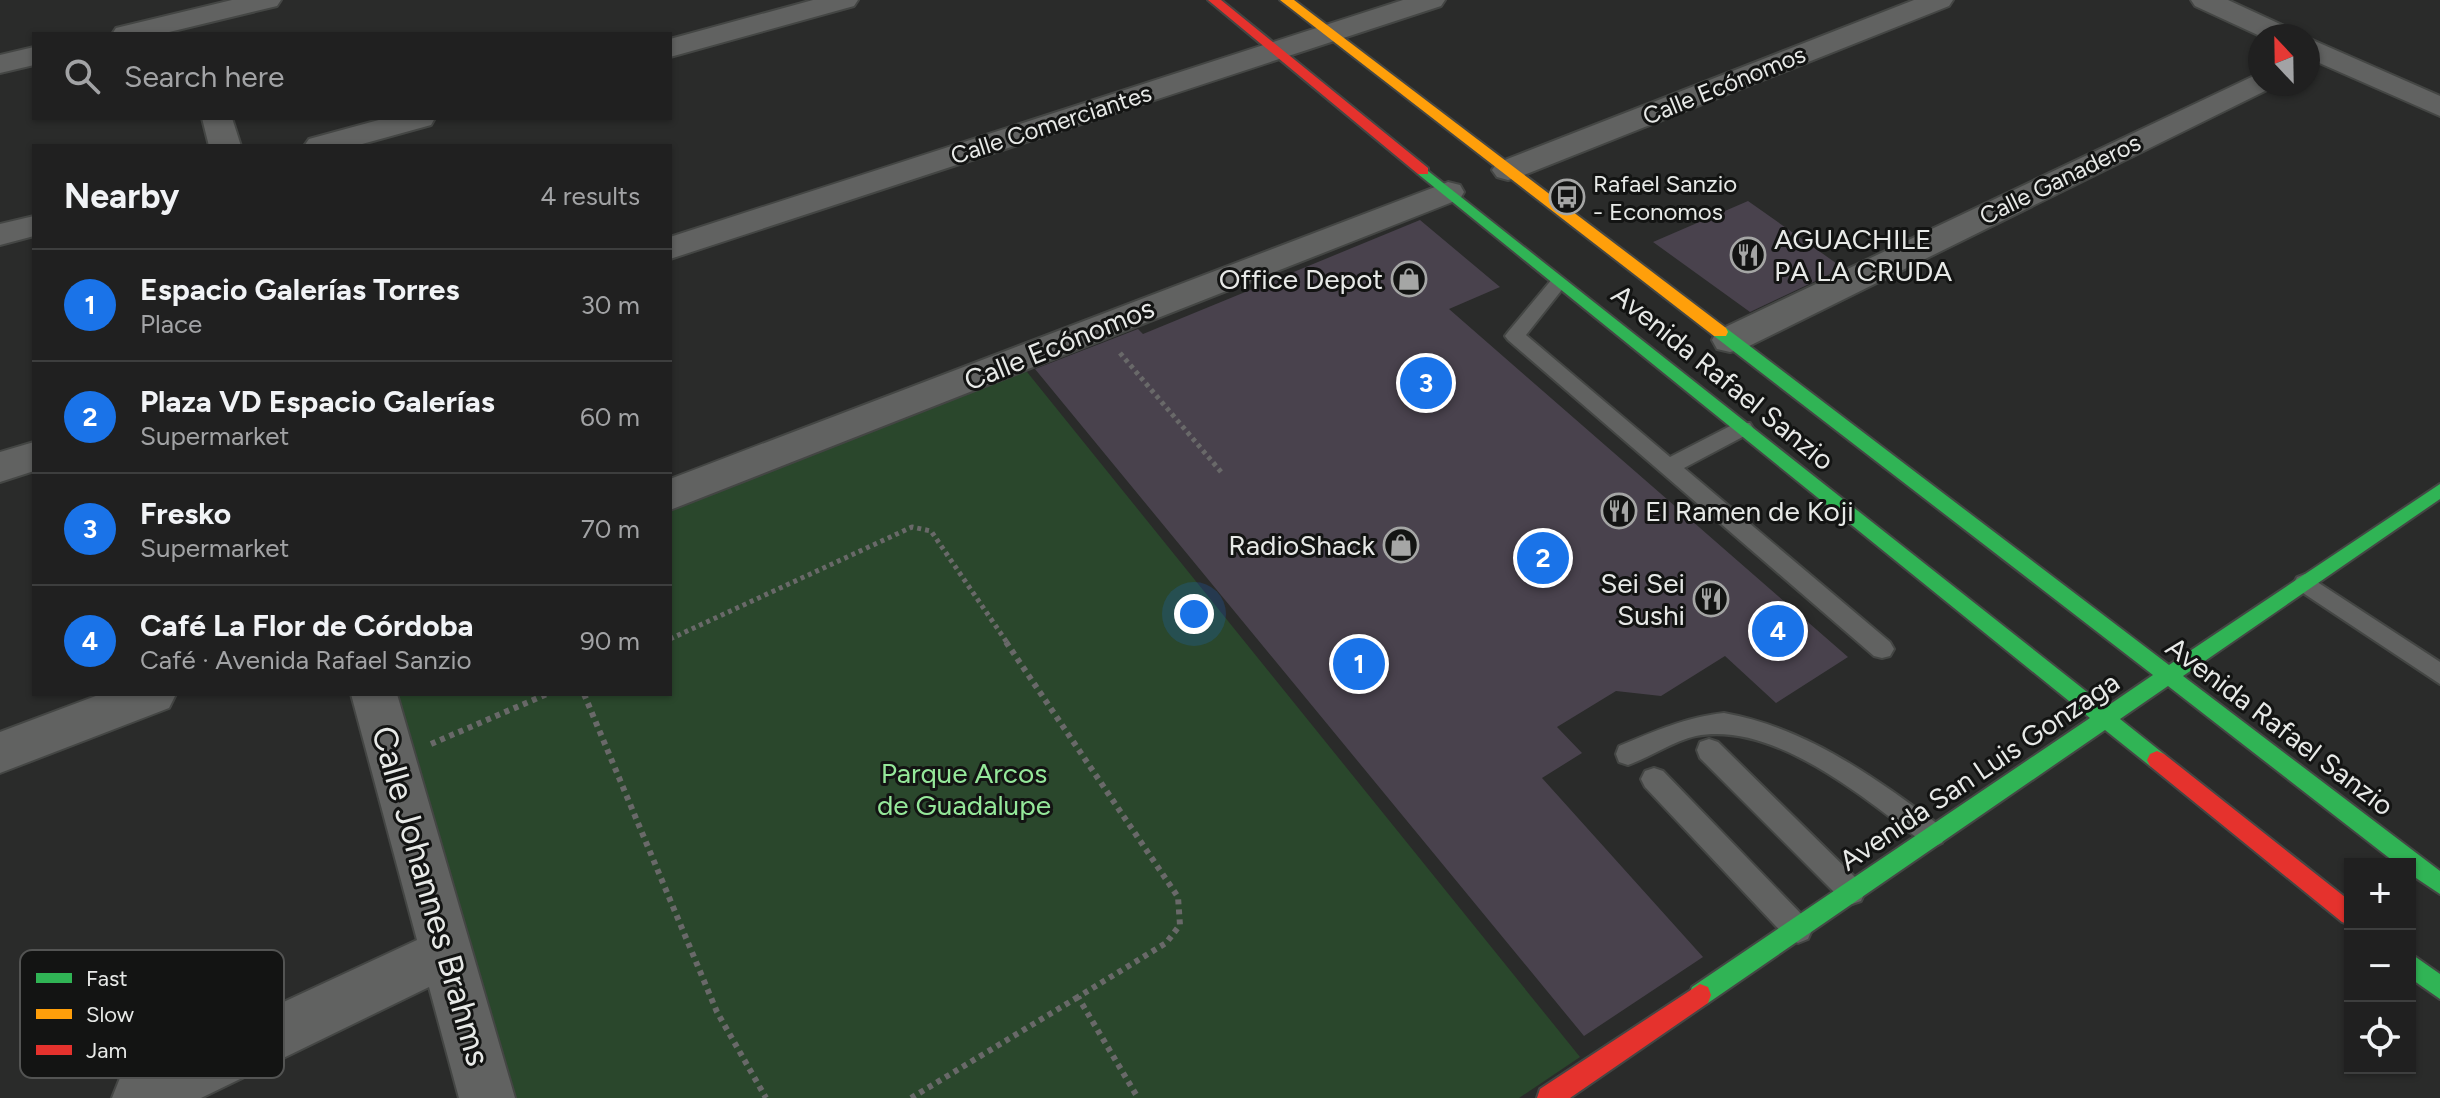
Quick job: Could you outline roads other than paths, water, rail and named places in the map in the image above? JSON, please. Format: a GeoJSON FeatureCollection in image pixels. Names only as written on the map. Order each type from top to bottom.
{"type":"FeatureCollection","features":[{"type":"Feature","properties":{"kind":"main road","name":"Avenida Rafael Sanzio"},"geometry":{"type":"LineString","coordinates":[[1214,0],[1559,282],[2344,910]]}},
{"type":"Feature","properties":{"kind":"main road","name":"Avenida Rafael Sanzio"},"geometry":{"type":"LineString","coordinates":[[1286,0],[2440,884]]}},
{"type":"Feature","properties":{"kind":"main road","name":"Avenida San Luis Gonzaga"},"geometry":{"type":"LineString","coordinates":[[1549,1098],[2440,490]]}},
{"type":"Feature","properties":{"kind":"main road"},"geometry":{"type":"LineString","coordinates":[[2416,969],[2440,988]]}},
{"type":"Feature","properties":{"kind":"street"},"geometry":{"type":"LineString","coordinates":[[134,32],[267,0]]}},
{"type":"Feature","properties":{"kind":"street"},"geometry":{"type":"LineString","coordinates":[[672,47],[844,0]]}},
{"type":"Feature","properties":{"kind":"street","name":"Calle Comerciantes"},"geometry":{"type":"LineString","coordinates":[[672,247],[1431,0]]}},
{"type":"Feature","properties":{"kind":"street","name":"Calle Ecónomos"},"geometry":{"type":"LineString","coordinates":[[1508,170],[1939,0]]}},
{"type":"Feature","properties":{"kind":"street"},"geometry":{"type":"LineString","coordinates":[[2205,0],[2257,24]]}},
{"type":"Feature","properties":{"kind":"street"},"geometry":{"type":"LineString","coordinates":[[0,64],[32,56]]}},
{"type":"Feature","properties":{"kind":"street"},"geometry":{"type":"LineString","coordinates":[[2320,56],[2440,107]]}},
{"type":"Feature","properties":{"kind":"street","name":"Calle Ganaderos"},"geometry":{"type":"LineString","coordinates":[[1730,340],[2248,88]]}},
{"type":"Feature","properties":{"kind":"street"},"geometry":{"type":"LineString","coordinates":[[218,120],[224,144]]}},
{"type":"Feature","properties":{"kind":"street"},"geometry":{"type":"LineString","coordinates":[[327,144],[413,120]]}},
{"type":"Feature","properties":{"kind":"street","name":"Calle Ecónomos"},"geometry":{"type":"LineString","coordinates":[[672,494],[1448,192]]}},
{"type":"Feature","properties":{"kind":"street"},"geometry":{"type":"LineString","coordinates":[[0,235],[32,227]]}},
{"type":"Feature","properties":{"kind":"street"},"geometry":{"type":"LineString","coordinates":[[0,467],[32,457]]}},
{"type":"Feature","properties":{"kind":"street"},"geometry":{"type":"LineString","coordinates":[[0,753],[148,696]]}},
{"type":"Feature","properties":{"kind":"street","name":"Calle Johannes Brahms"},"geometry":{"type":"LineString","coordinates":[[375,696],[487,1098]]}},
{"type":"Feature","properties":{"kind":"street"},"geometry":{"type":"LineString","coordinates":[[284,1030],[447,952]]}},
{"type":"Feature","properties":{"kind":"street"},"geometry":{"type":"LineString","coordinates":[[140,1098],[182,1078]]}},
{"type":"Feature","properties":{"kind":"lane"},"geometry":{"type":"LineString","coordinates":[[1559,282],[1515,336],[1882,649]]}},
{"type":"Feature","properties":{"kind":"lane"},"geometry":{"type":"LineString","coordinates":[[1668,467],[1743,428]]}},
{"type":"Feature","properties":{"kind":"lane"},"geometry":{"type":"LineString","coordinates":[[2305,583],[2440,674]]}},
{"type":"Feature","properties":{"kind":"lane"},"geometry":{"type":"LineString","coordinates":[[1628,754],[1698,725],[1753,726],[1845,771],[1933,835]]}},
{"type":"Feature","properties":{"kind":"lane"},"geometry":{"type":"LineString","coordinates":[[1709,750],[1852,892]]}},
{"type":"Feature","properties":{"kind":"lane"},"geometry":{"type":"LineString","coordinates":[[1654,779],[1798,930]]}},
{"type":"Feature","properties":{"kind":"place","name":"Rafael Sanzio - Economos"},"geometry":{"type":"Point","coordinates":[1567,197]}},
{"type":"Feature","properties":{"kind":"place","name":"AGUACHILE PA LA CRUDA"},"geometry":{"type":"Point","coordinates":[1748,255]}},
{"type":"Feature","properties":{"kind":"place","name":"Office Depot"},"geometry":{"type":"Point","coordinates":[1409,279]}},
{"type":"Feature","properties":{"kind":"place","name":"Fresko"},"geometry":{"type":"Point","coordinates":[1426,383]}},
{"type":"Feature","properties":{"kind":"place","name":"El Ramen de Koji"},"geometry":{"type":"Point","coordinates":[1619,511]}},
{"type":"Feature","properties":{"kind":"place","name":"RadioShack"},"geometry":{"type":"Point","coordinates":[1401,545]}},
{"type":"Feature","properties":{"kind":"place","name":"Plaza VD Espacio Galerías"},"geometry":{"type":"Point","coordinates":[1543,558]}},
{"type":"Feature","properties":{"kind":"place","name":"Sei Sei Sushi"},"geometry":{"type":"Point","coordinates":[1711,599]}},
{"type":"Feature","properties":{"kind":"place","name":"Café La Flor de Córdoba"},"geometry":{"type":"Point","coordinates":[1778,631]}},
{"type":"Feature","properties":{"kind":"place","name":"Espacio Galerías Torres"},"geometry":{"type":"Point","coordinates":[1359,664]}},
{"type":"Feature","properties":{"kind":"park label","name":"Parque Arcos de Guadalupe"},"geometry":{"type":"Point","coordinates":[964,789]}}]}
